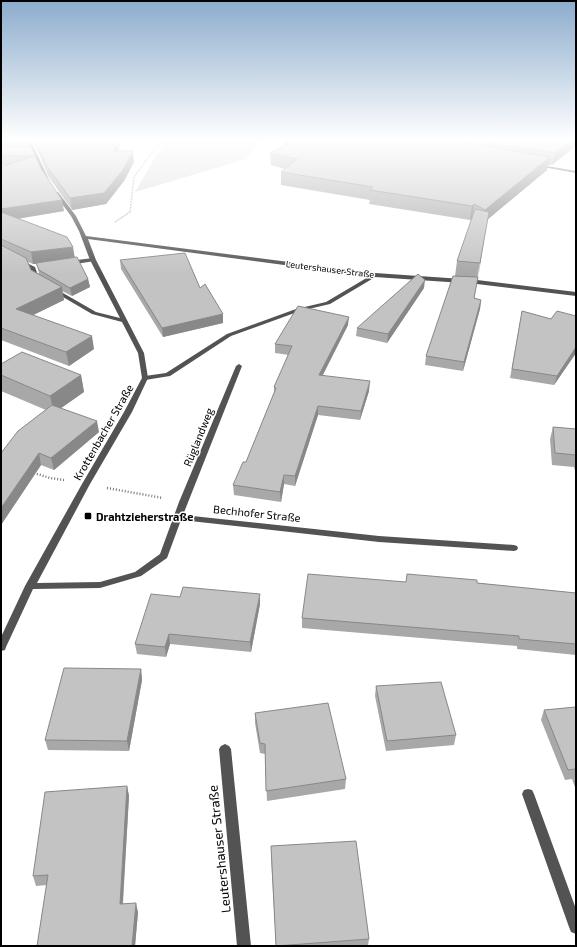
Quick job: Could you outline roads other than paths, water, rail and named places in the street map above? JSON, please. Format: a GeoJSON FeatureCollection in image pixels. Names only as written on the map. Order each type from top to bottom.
{"type":"FeatureCollection","features":[{"type":"Feature","properties":{"kind":"street","name":"Krottenbacher Straße"},"geometry":{"type":"LineString","coordinates":[[1,647],[30,586],[86,484],[128,412],[145,378],[141,353],[93,260],[83,234],[73,216],[51,185]]}},
{"type":"Feature","properties":{"kind":"street","name":"Leutershauser Straße"},"geometry":{"type":"LineString","coordinates":[[83,234],[375,275],[477,282],[576,294]]}},
{"type":"Feature","properties":{"kind":"street"},"geometry":{"type":"LineString","coordinates":[[1,252],[33,268],[40,267]]}},
{"type":"Feature","properties":{"kind":"street"},"geometry":{"type":"LineString","coordinates":[[63,264],[93,260]]}},
{"type":"Feature","properties":{"kind":"street"},"geometry":{"type":"LineString","coordinates":[[33,268],[36,280],[42,284]]}},
{"type":"Feature","properties":{"kind":"street"},"geometry":{"type":"LineString","coordinates":[[145,378],[168,375],[229,335],[298,310],[328,303],[375,275]]}},
{"type":"Feature","properties":{"kind":"street"},"geometry":{"type":"LineString","coordinates":[[49,287],[94,313],[125,321]]}},
{"type":"Feature","properties":{"kind":"street","name":"Rüglandweg"},"geometry":{"type":"LineString","coordinates":[[178,517],[239,366]]}},
{"type":"Feature","properties":{"kind":"street"},"geometry":{"type":"LineString","coordinates":[[30,586],[100,585],[138,574],[164,556],[178,517]]}},
{"type":"Feature","properties":{"kind":"street","name":"Bechhofer Straße"},"geometry":{"type":"LineString","coordinates":[[178,517],[379,538],[514,548]]}},
{"type":"Feature","properties":{"kind":"street","name":"Leutershauser Straße"},"geometry":{"type":"LineString","coordinates":[[225,749],[244,946]]}},
{"type":"Feature","properties":{"kind":"street"},"geometry":{"type":"LineString","coordinates":[[528,794],[576,928]]}},
{"type":"Feature","properties":{"kind":"place","name":"Drahtzieherstraße"},"geometry":{"type":"Point","coordinates":[88,516]}}]}
